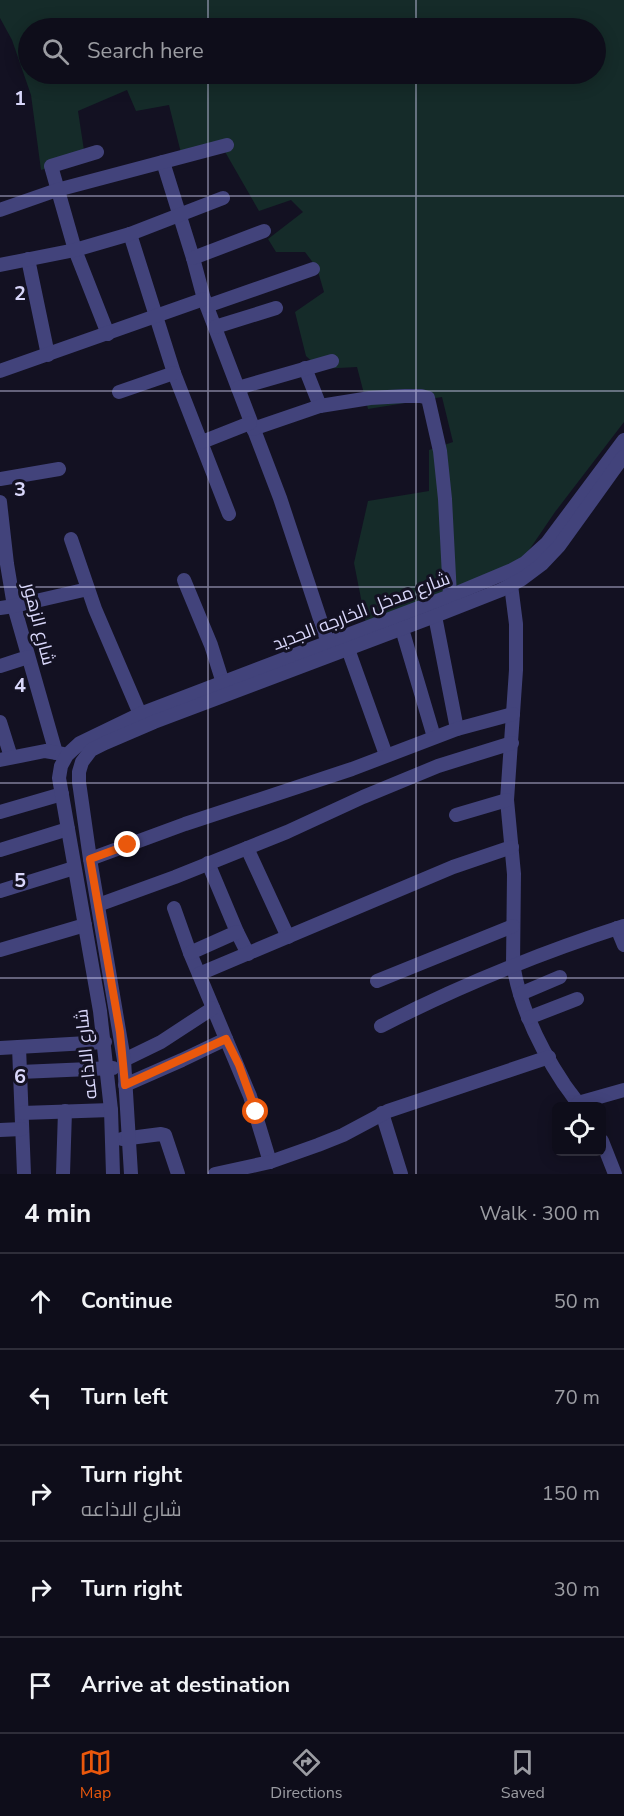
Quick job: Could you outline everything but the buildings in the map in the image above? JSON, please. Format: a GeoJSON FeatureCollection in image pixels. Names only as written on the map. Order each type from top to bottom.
{"type":"FeatureCollection","features":[{"type":"Feature","properties":{"kind":"street"},"geometry":{"type":"LineString","coordinates":[[0,210],[57,190],[227,145]]}},
{"type":"Feature","properties":{"kind":"street"},"geometry":{"type":"LineString","coordinates":[[97,152],[51,166],[75,250],[108,334]]}},
{"type":"Feature","properties":{"kind":"street"},"geometry":{"type":"LineString","coordinates":[[163,162],[206,302],[303,563],[328,643]]}},
{"type":"Feature","properties":{"kind":"street"},"geometry":{"type":"LineString","coordinates":[[0,265],[75,250],[130,234],[222,198]]}},
{"type":"Feature","properties":{"kind":"street"},"geometry":{"type":"LineString","coordinates":[[194,258],[264,231]]}},
{"type":"Feature","properties":{"kind":"street"},"geometry":{"type":"LineString","coordinates":[[130,234],[174,373],[229,514]]}},
{"type":"Feature","properties":{"kind":"street"},"geometry":{"type":"LineString","coordinates":[[28,259],[48,355]]}},
{"type":"Feature","properties":{"kind":"street"},"geometry":{"type":"LineString","coordinates":[[0,371],[156,316],[312,269]]}},
{"type":"Feature","properties":{"kind":"street"},"geometry":{"type":"LineString","coordinates":[[215,327],[276,308]]}},
{"type":"Feature","properties":{"kind":"street"},"geometry":{"type":"LineString","coordinates":[[238,388],[332,361]]}},
{"type":"Feature","properties":{"kind":"street"},"geometry":{"type":"LineString","coordinates":[[305,368],[320,406]]}},
{"type":"Feature","properties":{"kind":"street"},"geometry":{"type":"LineString","coordinates":[[119,392],[174,373]]}},
{"type":"Feature","properties":{"kind":"street"},"geometry":{"type":"LineString","coordinates":[[202,442],[320,406],[370,398],[405,396],[428,398],[440,451],[450,596]]}},
{"type":"Feature","properties":{"kind":"street","name":"شارع مدخل الخارجه الجديد"},"geometry":{"type":"LineString","coordinates":[[62,754],[140,714],[450,596],[512,570],[536,553],[557,531],[624,440]]}},
{"type":"Feature","properties":{"kind":"street","name":"شارع مدخل الخارجه الجديد"},"geometry":{"type":"LineString","coordinates":[[82,762],[91,750],[154,722],[402,629],[511,585],[532,572],[551,555],[624,455]]}},
{"type":"Feature","properties":{"kind":"street"},"geometry":{"type":"LineString","coordinates":[[0,479],[59,469]]}},
{"type":"Feature","properties":{"kind":"street","name":"شارع الزهور"},"geometry":{"type":"LineString","coordinates":[[0,502],[7,607],[28,657],[62,754]]}},
{"type":"Feature","properties":{"kind":"street"},"geometry":{"type":"LineString","coordinates":[[71,539],[88,589],[140,714]]}},
{"type":"Feature","properties":{"kind":"street"},"geometry":{"type":"LineString","coordinates":[[184,580],[211,645],[223,682]]}},
{"type":"Feature","properties":{"kind":"street"},"geometry":{"type":"LineString","coordinates":[[511,585],[516,624],[512,743],[507,800],[514,874],[513,964],[528,1018],[563,1082],[577,1102]]}},
{"type":"Feature","properties":{"kind":"street"},"geometry":{"type":"LineString","coordinates":[[7,607],[88,589]]}},
{"type":"Feature","properties":{"kind":"street"},"geometry":{"type":"LineString","coordinates":[[435,616],[457,729]]}},
{"type":"Feature","properties":{"kind":"street"},"geometry":{"type":"LineString","coordinates":[[402,629],[434,737]]}},
{"type":"Feature","properties":{"kind":"street"},"geometry":{"type":"LineString","coordinates":[[348,649],[386,755]]}},
{"type":"Feature","properties":{"kind":"street"},"geometry":{"type":"LineString","coordinates":[[0,666],[28,657]]}},
{"type":"Feature","properties":{"kind":"street"},"geometry":{"type":"LineString","coordinates":[[90,859],[185,824],[352,769],[457,729],[513,714]]}},
{"type":"Feature","properties":{"kind":"street"},"geometry":{"type":"LineString","coordinates":[[0,722],[5,758],[45,751],[62,754],[82,762]]}},
{"type":"Feature","properties":{"kind":"street"},"geometry":{"type":"LineString","coordinates":[[98,905],[247,848],[414,776],[512,743]]}},
{"type":"Feature","properties":{"kind":"street","name":"شارع الاذاعه"},"geometry":{"type":"LineString","coordinates":[[62,754],[59,778],[105,1042],[111,1110],[113,1174]]}},
{"type":"Feature","properties":{"kind":"street","name":"شارع الاذاعه"},"geometry":{"type":"LineString","coordinates":[[82,762],[79,772],[90,859],[124,1064],[131,1174]]}},
{"type":"Feature","properties":{"kind":"street"},"geometry":{"type":"LineString","coordinates":[[0,812],[62,794]]}},
{"type":"Feature","properties":{"kind":"street"},"geometry":{"type":"LineString","coordinates":[[456,815],[507,800]]}},
{"type":"Feature","properties":{"kind":"street"},"geometry":{"type":"LineString","coordinates":[[0,850],[68,829]]}},
{"type":"Feature","properties":{"kind":"street"},"geometry":{"type":"LineString","coordinates":[[199,974],[453,867],[512,847]]}},
{"type":"Feature","properties":{"kind":"street"},"geometry":{"type":"LineString","coordinates":[[247,848],[288,937]]}},
{"type":"Feature","properties":{"kind":"street"},"geometry":{"type":"LineString","coordinates":[[208,863],[248,954]]}},
{"type":"Feature","properties":{"kind":"street"},"geometry":{"type":"LineString","coordinates":[[0,891],[74,868]]}},
{"type":"Feature","properties":{"kind":"street"},"geometry":{"type":"LineString","coordinates":[[174,908],[190,953],[250,1096],[270,1162]]}},
{"type":"Feature","properties":{"kind":"street"},"geometry":{"type":"LineString","coordinates":[[1,948],[85,925]]}},
{"type":"Feature","properties":{"kind":"street"},"geometry":{"type":"LineString","coordinates":[[377,981],[513,926]]}},
{"type":"Feature","properties":{"kind":"street"},"geometry":{"type":"LineString","coordinates":[[381,1026],[513,964],[620,927],[624,945]]}},
{"type":"Feature","properties":{"kind":"street"},"geometry":{"type":"LineString","coordinates":[[190,953],[237,932]]}},
{"type":"Feature","properties":{"kind":"street"},"geometry":{"type":"LineString","coordinates":[[520,994],[560,977]]}},
{"type":"Feature","properties":{"kind":"street"},"geometry":{"type":"LineString","coordinates":[[528,1018],[577,999]]}},
{"type":"Feature","properties":{"kind":"street"},"geometry":{"type":"LineString","coordinates":[[20,1072],[106,1069],[124,1064],[213,1008]]}},
{"type":"Feature","properties":{"kind":"street"},"geometry":{"type":"LineString","coordinates":[[125,1085],[226,1039]]}},
{"type":"Feature","properties":{"kind":"street"},"geometry":{"type":"LineString","coordinates":[[0,1047],[105,1042]]}},
{"type":"Feature","properties":{"kind":"street"},"geometry":{"type":"LineString","coordinates":[[19,1047],[24,1174]]}},
{"type":"Feature","properties":{"kind":"street"},"geometry":{"type":"LineString","coordinates":[[214,1174],[270,1162],[343,1135],[382,1113],[415,1100],[549,1057]]}},
{"type":"Feature","properties":{"kind":"street"},"geometry":{"type":"LineString","coordinates":[[588,1102],[624,1090]]}},
{"type":"Feature","properties":{"kind":"street"},"geometry":{"type":"LineString","coordinates":[[22,1113],[111,1110]]}},
{"type":"Feature","properties":{"kind":"street"},"geometry":{"type":"LineString","coordinates":[[63,1174],[65,1112]]}},
{"type":"Feature","properties":{"kind":"street"},"geometry":{"type":"LineString","coordinates":[[382,1113],[401,1174]]}},
{"type":"Feature","properties":{"kind":"street"},"geometry":{"type":"LineString","coordinates":[[0,1130],[22,1130]]}},
{"type":"Feature","properties":{"kind":"street"},"geometry":{"type":"LineString","coordinates":[[112,1140],[165,1135],[178,1174]]}},
{"type":"Feature","properties":{"kind":"street"},"geometry":{"type":"LineString","coordinates":[[606,1151],[615,1174]]}},
{"type":"Feature","properties":{"kind":"green space"},"geometry":{"type":"Polygon","coordinates":[[[0,0],[624,0],[624,422],[555,512],[525,556],[368,634],[354,563],[368,501],[429,491],[429,450],[453,442],[442,397],[368,409],[357,367],[320,369],[306,356],[295,312],[324,292],[317,268],[305,252],[276,252],[268,239],[303,212],[291,200],[259,211],[224,150],[183,161],[169,105],[136,111],[127,90],[78,111],[85,157],[41,170],[31,95],[27,84],[606,84],[606,18],[18,18],[18,57],[0,18],[0,0]]]}},
{"type":"Feature","properties":{"kind":"route"},"geometry":{"type":"LineString","coordinates":[[128,845],[90,859],[120,1032],[125,1085],[226,1039],[239,1065],[256,1112]]}}]}
